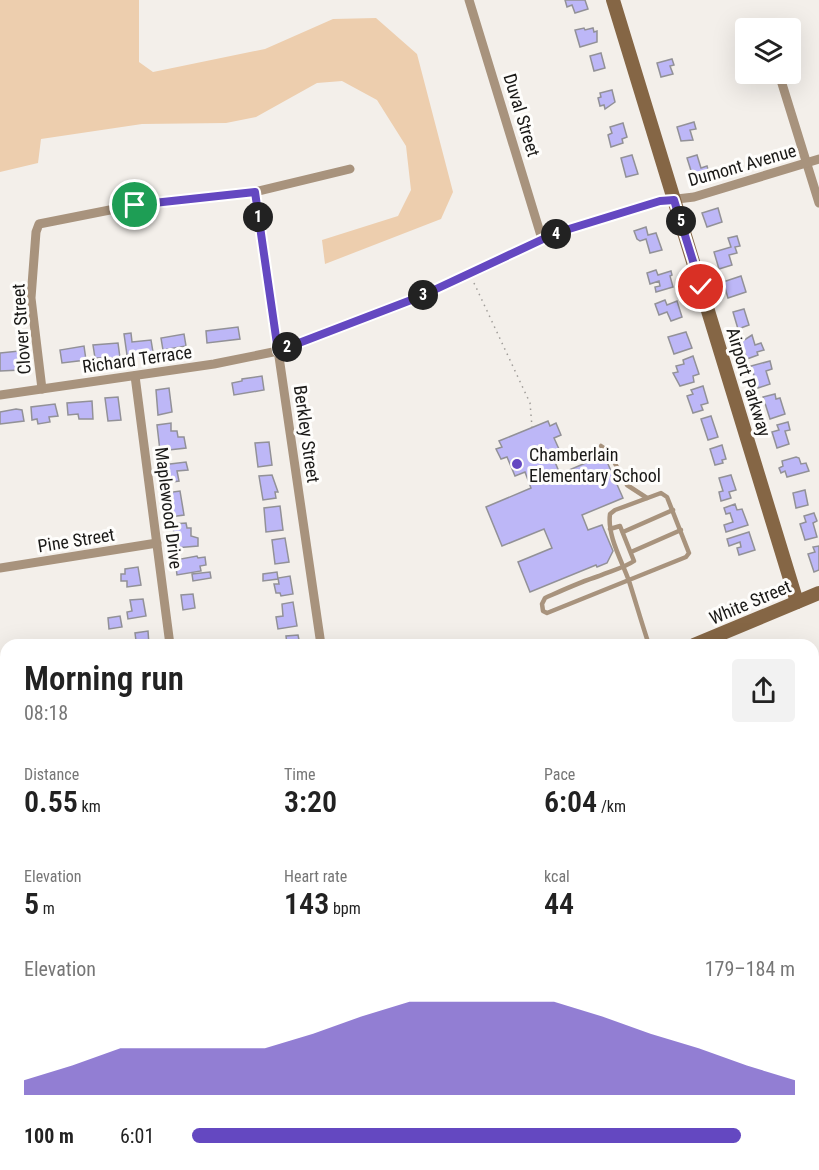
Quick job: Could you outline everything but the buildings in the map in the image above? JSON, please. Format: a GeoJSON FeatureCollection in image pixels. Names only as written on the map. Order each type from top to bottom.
{"type":"FeatureCollection","features":[{"type":"Feature","properties":{"kind":"main road","name":"Airport Parkway"},"geometry":{"type":"LineString","coordinates":[[614,0],[798,602]]}},
{"type":"Feature","properties":{"kind":"main road","name":"White Street"},"geometry":{"type":"LineString","coordinates":[[709,639],[819,593]]}},
{"type":"Feature","properties":{"kind":"street","name":"Duval Street"},"geometry":{"type":"LineString","coordinates":[[470,0],[542,239]]}},
{"type":"Feature","properties":{"kind":"street"},"geometry":{"type":"LineString","coordinates":[[783,84],[819,203]]}},
{"type":"Feature","properties":{"kind":"street","name":"Dumont Avenue"},"geometry":{"type":"LineString","coordinates":[[542,239],[660,201],[694,197],[819,159]]}},
{"type":"Feature","properties":{"kind":"street","name":"Clover Street"},"geometry":{"type":"LineString","coordinates":[[42,389],[32,298],[36,232],[39,224],[135,205],[255,192],[350,169]]}},
{"type":"Feature","properties":{"kind":"street","name":"Berkley Street"},"geometry":{"type":"LineString","coordinates":[[255,192],[320,639]]}},
{"type":"Feature","properties":{"kind":"street","name":"Richard Terrace"},"geometry":{"type":"LineString","coordinates":[[0,395],[214,364],[278,351],[419,297],[542,239]]}},
{"type":"Feature","properties":{"kind":"street","name":"Maplewood Drive"},"geometry":{"type":"LineString","coordinates":[[135,376],[169,639]]}},
{"type":"Feature","properties":{"kind":"street","name":"Pine Street"},"geometry":{"type":"LineString","coordinates":[[0,568],[157,543]]}},
{"type":"Feature","properties":{"kind":"lane"},"geometry":{"type":"LineString","coordinates":[[601,446],[608,451],[627,485],[647,498]]}},
{"type":"Feature","properties":{"kind":"lane"},"geometry":{"type":"LineString","coordinates":[[610,529],[620,525],[634,561],[624,566],[545,598],[542,604],[543,611],[547,614],[629,582],[686,557],[689,553],[681,530],[667,497],[661,494],[610,514],[610,529],[624,566],[629,582],[647,639]]}},
{"type":"Feature","properties":{"kind":"lane"},"geometry":{"type":"LineString","coordinates":[[623,532],[673,510]]}},
{"type":"Feature","properties":{"kind":"lane"},"geometry":{"type":"LineString","coordinates":[[631,552],[681,530]]}},
{"type":"Feature","properties":{"kind":"path"},"geometry":{"type":"LineString","coordinates":[[474,283],[530,403],[532,427]]}},
{"type":"Feature","properties":{"kind":"shaded area"},"geometry":{"type":"Polygon","coordinates":[[[0,0],[139,0],[139,62],[153,72],[265,49],[333,19],[376,18],[417,54],[453,192],[441,219],[325,264],[322,240],[398,216],[411,190],[406,146],[377,100],[342,81],[317,83],[256,117],[226,123],[142,124],[41,139],[38,163],[0,172],[0,0]]]}},
{"type":"Feature","properties":{"kind":"place","name":"Chamberlain Elementary School"},"geometry":{"type":"Point","coordinates":[517,464]}},
{"type":"Feature","properties":{"kind":"route"},"geometry":{"type":"LineString","coordinates":[[135,205],[255,192],[278,351],[419,297],[556,233],[660,201],[674,200],[701,287]]}}]}
